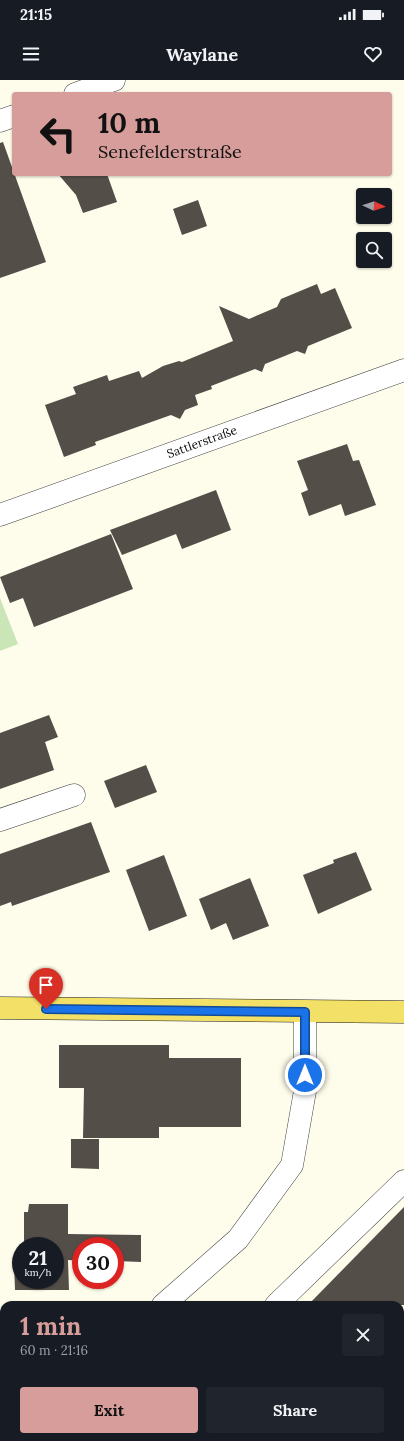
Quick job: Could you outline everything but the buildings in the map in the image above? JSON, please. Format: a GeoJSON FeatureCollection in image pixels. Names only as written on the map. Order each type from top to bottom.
{"type":"FeatureCollection","features":[{"type":"Feature","properties":{"kind":"main road"},"geometry":{"type":"LineString","coordinates":[[0,1008],[404,1012]]}},
{"type":"Feature","properties":{"kind":"street"},"geometry":{"type":"LineString","coordinates":[[81,92],[114,80]]}},
{"type":"Feature","properties":{"kind":"street"},"geometry":{"type":"LineString","coordinates":[[0,121],[12,117]]}},
{"type":"Feature","properties":{"kind":"street","name":"Sattlerstraße"},"geometry":{"type":"LineString","coordinates":[[0,515],[404,370]]}},
{"type":"Feature","properties":{"kind":"street"},"geometry":{"type":"LineString","coordinates":[[0,820],[74,795]]}},
{"type":"Feature","properties":{"kind":"street"},"geometry":{"type":"LineString","coordinates":[[167,1301],[238,1239],[292,1165],[305,1091],[305,1012]]}},
{"type":"Feature","properties":{"kind":"street"},"geometry":{"type":"LineString","coordinates":[[280,1301],[404,1182]]}},
{"type":"Feature","properties":{"kind":"green space"},"geometry":{"type":"Polygon","coordinates":[[[0,598],[18,644],[0,651],[0,598]]]}},
{"type":"Feature","properties":{"kind":"route"},"geometry":{"type":"LineString","coordinates":[[46,1009],[305,1012],[305,1075]]}}]}
